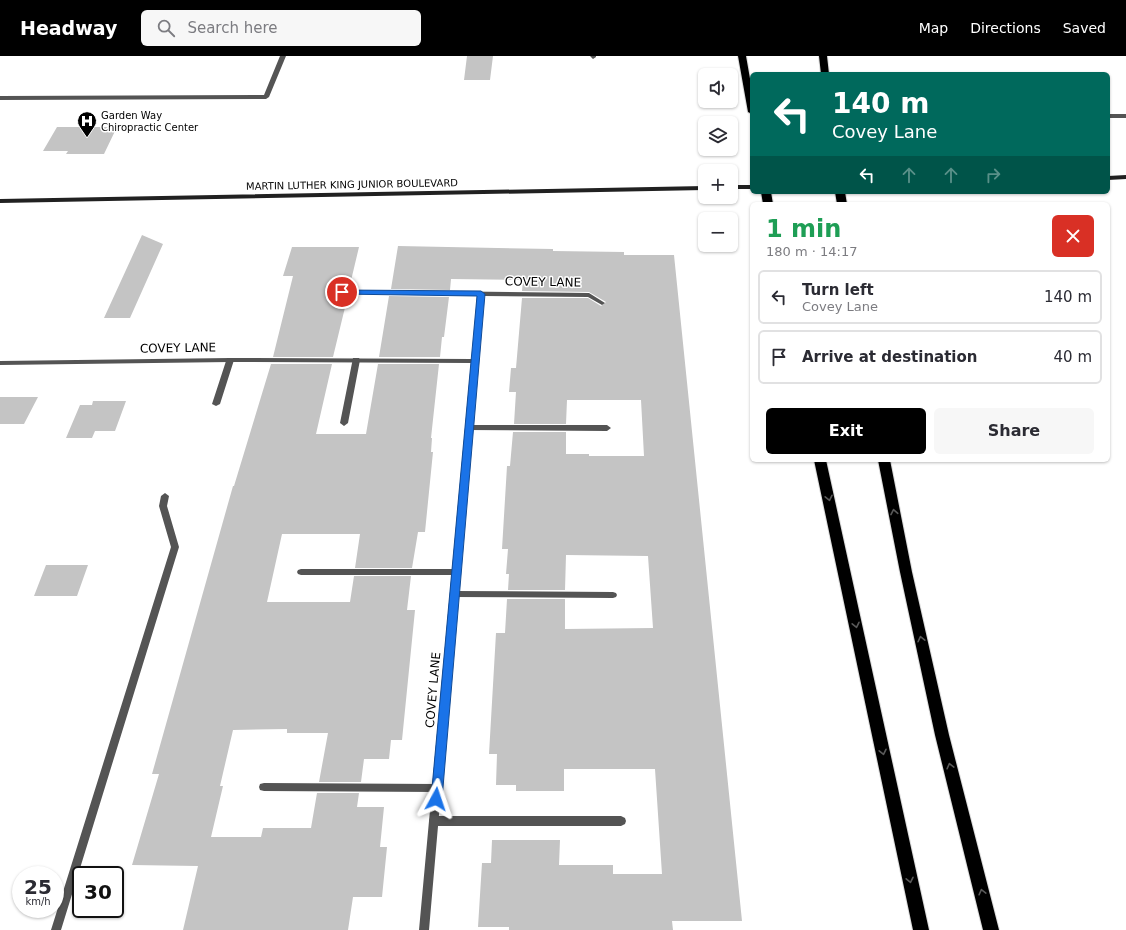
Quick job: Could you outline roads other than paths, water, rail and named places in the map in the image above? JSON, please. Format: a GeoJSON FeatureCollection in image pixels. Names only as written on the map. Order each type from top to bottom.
{"type":"FeatureCollection","features":[{"type":"Feature","properties":{"kind":"highway"},"geometry":{"type":"LineString","coordinates":[[742,56],[750,101]]}},
{"type":"Feature","properties":{"kind":"highway"},"geometry":{"type":"LineString","coordinates":[[823,56],[824,72]]}},
{"type":"Feature","properties":{"kind":"highway"},"geometry":{"type":"LineString","coordinates":[[820,462],[921,930]]}},
{"type":"Feature","properties":{"kind":"highway"},"geometry":{"type":"LineString","coordinates":[[884,462],[906,572],[942,735],[992,930]]}},
{"type":"Feature","properties":{"kind":"main road"},"geometry":{"type":"LineString","coordinates":[[1110,178],[1126,177]]}},
{"type":"Feature","properties":{"kind":"main road"},"geometry":{"type":"LineString","coordinates":[[738,187],[750,187]]}},
{"type":"Feature","properties":{"kind":"main road","name":"MARTIN LUTHER KING JUNIOR BOULEVARD"},"geometry":{"type":"LineString","coordinates":[[0,201],[698,188]]}},
{"type":"Feature","properties":{"kind":"street"},"geometry":{"type":"LineString","coordinates":[[0,98],[266,97],[283,56]]}},
{"type":"Feature","properties":{"kind":"street"},"geometry":{"type":"LineString","coordinates":[[1110,116],[1126,116]]}},
{"type":"Feature","properties":{"kind":"street","name":"COVEY LANE"},"geometry":{"type":"LineString","coordinates":[[342,292],[589,295],[602,303]]}},
{"type":"Feature","properties":{"kind":"street","name":"COVEY LANE"},"geometry":{"type":"LineString","coordinates":[[424,930],[481,294]]}},
{"type":"Feature","properties":{"kind":"street"},"geometry":{"type":"LineString","coordinates":[[216,404],[230,360]]}},
{"type":"Feature","properties":{"kind":"street","name":"COVEY LANE"},"geometry":{"type":"LineString","coordinates":[[0,363],[230,360],[474,361]]}},
{"type":"Feature","properties":{"kind":"street"},"geometry":{"type":"LineString","coordinates":[[344,423],[356,360]]}},
{"type":"Feature","properties":{"kind":"street"},"geometry":{"type":"LineString","coordinates":[[469,428],[607,428]]}},
{"type":"Feature","properties":{"kind":"street"},"geometry":{"type":"LineString","coordinates":[[56,930],[175,547],[163,506],[165,496]]}},
{"type":"Feature","properties":{"kind":"street"},"geometry":{"type":"LineString","coordinates":[[300,572],[456,572]]}},
{"type":"Feature","properties":{"kind":"street"},"geometry":{"type":"LineString","coordinates":[[454,594],[613,595]]}},
{"type":"Feature","properties":{"kind":"street"},"geometry":{"type":"LineString","coordinates":[[264,787],[437,788]]}},
{"type":"Feature","properties":{"kind":"street"},"geometry":{"type":"LineString","coordinates":[[434,820],[621,821]]}},
{"type":"Feature","properties":{"kind":"place","name":"Garden Way Chiropractic Center"},"geometry":{"type":"Point","coordinates":[87,138]}}]}
